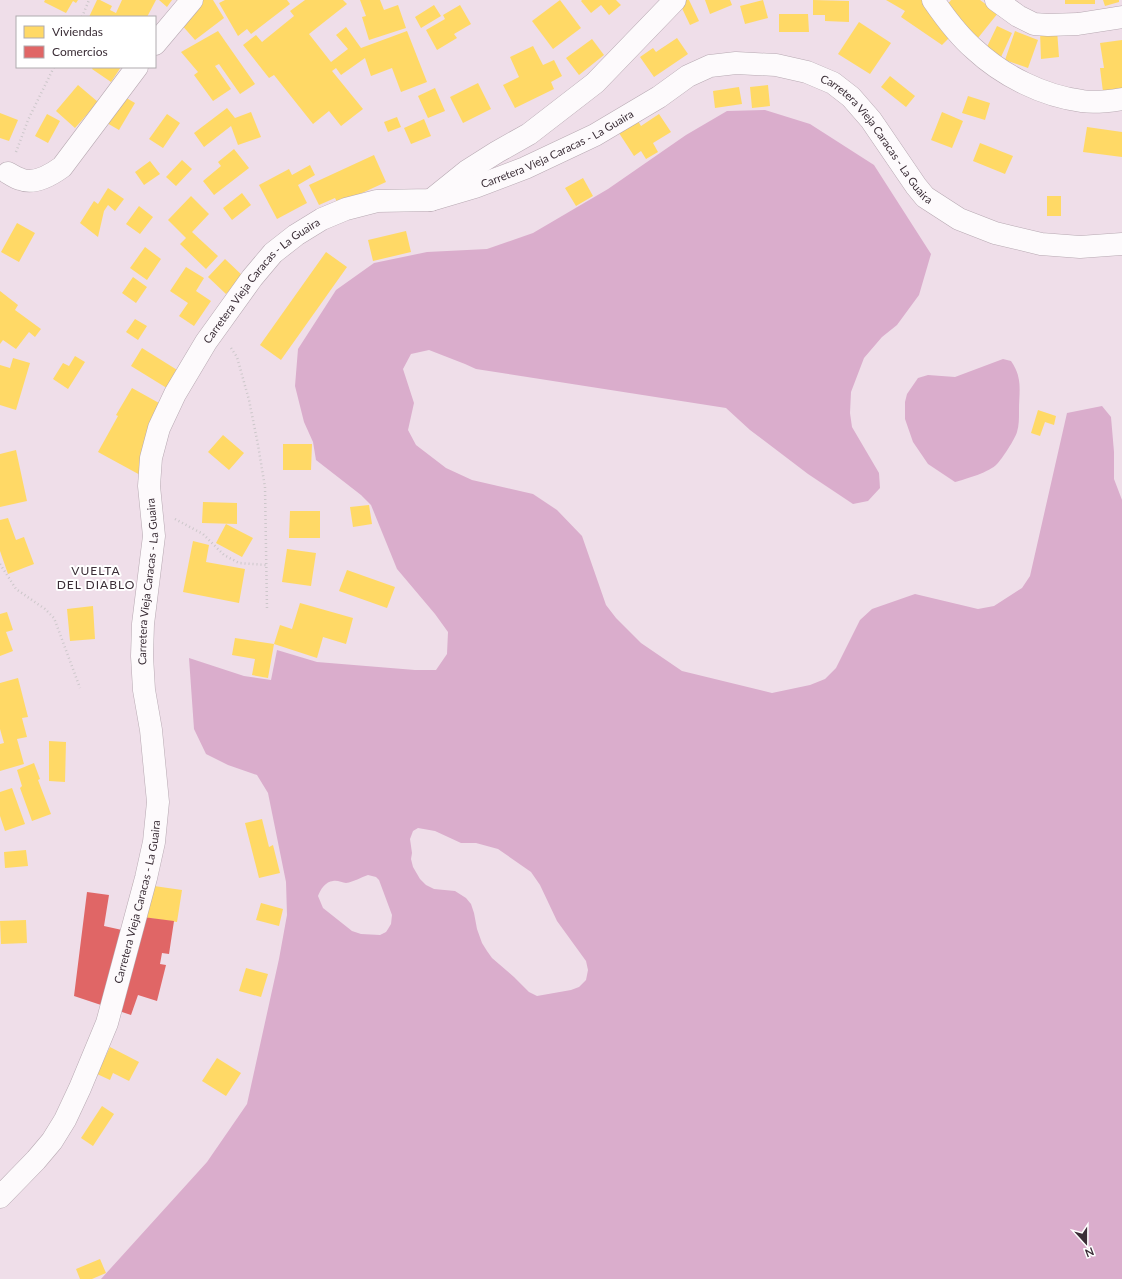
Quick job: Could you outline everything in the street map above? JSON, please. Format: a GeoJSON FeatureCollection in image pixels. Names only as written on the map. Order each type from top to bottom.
{"type":"FeatureCollection","features":[{"type":"Feature","properties":{"kind":"main road"},"geometry":{"type":"LineString","coordinates":[[156,43],[192,0]]}},
{"type":"Feature","properties":{"kind":"main road"},"geometry":{"type":"LineString","coordinates":[[431,200],[467,171],[529,134],[590,87],[675,0]]}},
{"type":"Feature","properties":{"kind":"main road"},"geometry":{"type":"LineString","coordinates":[[933,0],[942,13],[974,49],[1001,70],[1019,80],[1047,93],[1083,102],[1122,99]]}},
{"type":"Feature","properties":{"kind":"main road"},"geometry":{"type":"LineString","coordinates":[[996,0],[1018,16],[1034,24],[1078,24],[1122,17]]}},
{"type":"Feature","properties":{"kind":"main road","name":"Carretera Vieja Caracas - La Guaira"},"geometry":{"type":"LineString","coordinates":[[0,1197],[36,1160],[52,1141],[65,1120],[80,1088],[107,1023],[141,897],[154,842],[158,802],[151,730],[144,690],[142,656],[154,536],[149,486],[151,458],[159,428],[175,394],[216,328],[252,278],[273,253],[296,235],[322,219],[346,209],[377,201],[431,200],[475,187],[525,168],[595,135],[659,97],[688,76],[710,66],[736,63],[776,65],[807,72],[833,83],[851,97],[871,120],[925,197],[959,219],[995,233],[1041,244],[1080,247],[1122,244]]}},
{"type":"Feature","properties":{"kind":"main road"},"geometry":{"type":"LineString","coordinates":[[8,173],[21,180],[29,181],[53,174],[62,167],[136,68]]}},
{"type":"Feature","properties":{"kind":"path"},"geometry":{"type":"LineString","coordinates":[[82,16],[89,0]]}},
{"type":"Feature","properties":{"kind":"path"},"geometry":{"type":"LineString","coordinates":[[8,173],[28,120],[54,68]]}},
{"type":"Feature","properties":{"kind":"path"},"geometry":{"type":"LineString","coordinates":[[216,328],[237,357],[249,400],[258,445],[265,487],[267,610]]}},
{"type":"Feature","properties":{"kind":"path"},"geometry":{"type":"LineString","coordinates":[[150,505],[202,534],[224,555],[239,563],[266,565]]}},
{"type":"Feature","properties":{"kind":"path"},"geometry":{"type":"LineString","coordinates":[[0,564],[16,589],[45,609],[54,618],[80,688]]}},
{"type":"Feature","properties":{"kind":"shaded area"},"geometry":{"type":"Polygon","coordinates":[[[765,110],[810,124],[874,165],[931,254],[919,295],[897,325],[882,337],[864,358],[851,392],[850,413],[852,427],[879,473],[880,488],[868,501],[853,504],[808,474],[750,430],[726,408],[476,369],[429,350],[411,354],[403,369],[414,403],[408,430],[416,445],[446,468],[472,480],[533,494],[557,510],[582,536],[606,605],[616,618],[641,643],[682,671],[772,693],[810,685],[825,679],[836,668],[860,620],[872,609],[915,594],[978,609],[994,606],[1022,588],[1030,576],[1067,413],[1102,406],[1111,417],[1114,452],[1114,479],[1122,500],[1122,1279],[101,1279],[207,1162],[247,1104],[279,959],[287,915],[286,882],[268,793],[257,775],[228,765],[206,754],[194,729],[189,658],[244,676],[271,680],[277,650],[317,662],[415,670],[436,670],[447,654],[448,632],[435,614],[397,569],[371,505],[361,495],[316,460],[313,442],[304,422],[295,386],[298,349],[336,290],[374,263],[427,252],[487,249],[533,233],[608,189],[686,135],[727,111],[765,110]],[[418,828],[413,831],[410,839],[413,867],[420,879],[426,885],[434,889],[455,891],[466,898],[471,904],[477,929],[482,943],[487,951],[492,958],[529,992],[537,996],[571,990],[579,987],[586,980],[588,970],[586,961],[557,921],[540,885],[531,872],[498,849],[476,843],[461,843],[435,831],[418,828]],[[368,875],[346,883],[330,881],[320,891],[318,896],[323,908],[352,931],[361,934],[380,935],[386,932],[391,924],[392,915],[379,880],[376,877],[368,875]]]}},
{"type":"Feature","properties":{"kind":"shaded area"},"geometry":{"type":"Polygon","coordinates":[[[1003,359],[1011,361],[1015,367],[1019,379],[1019,419],[1016,435],[1005,454],[994,467],[978,475],[955,482],[928,464],[913,442],[905,419],[905,402],[907,394],[918,378],[928,375],[955,377],[1003,359]]]}},
{"type":"Feature","properties":{"kind":"building: Viviendas"},"geometry":{"type":"Polygon","coordinates":[[[45,0],[78,0],[76,3],[73,1],[66,13],[44,2],[45,0]]]}},
{"type":"Feature","properties":{"kind":"building: Viviendas"},"geometry":{"type":"Polygon","coordinates":[[[97,0],[112,6],[110,10],[116,13],[122,0],[156,0],[148,16],[89,16],[97,0]]]}},
{"type":"Feature","properties":{"kind":"building: Viviendas"},"geometry":{"type":"Polygon","coordinates":[[[159,0],[172,0],[167,7],[159,0]]]}},
{"type":"Feature","properties":{"kind":"building: Viviendas"},"geometry":{"type":"Polygon","coordinates":[[[192,0],[213,0],[224,18],[195,40],[180,23],[192,0]]]}},
{"type":"Feature","properties":{"kind":"building: Viviendas"},"geometry":{"type":"Polygon","coordinates":[[[225,0],[287,0],[290,4],[251,34],[247,29],[238,36],[219,3],[225,0]]]}},
{"type":"Feature","properties":{"kind":"building: Viviendas"},"geometry":{"type":"Polygon","coordinates":[[[305,0],[343,0],[347,4],[309,34],[331,62],[348,49],[336,35],[346,27],[361,48],[407,31],[427,82],[401,92],[392,68],[371,76],[365,58],[341,75],[336,68],[332,71],[363,109],[341,126],[329,111],[313,124],[274,75],[269,78],[243,45],[256,35],[262,42],[294,16],[290,11],[305,0]]]}},
{"type":"Feature","properties":{"kind":"building: Viviendas"},"geometry":{"type":"Polygon","coordinates":[[[360,0],[380,0],[384,10],[398,5],[406,28],[369,40],[362,17],[366,16],[360,0]]]}},
{"type":"Feature","properties":{"kind":"building: Viviendas"},"geometry":{"type":"Polygon","coordinates":[[[560,0],[581,28],[553,49],[532,21],[560,0]]]}},
{"type":"Feature","properties":{"kind":"building: Viviendas"},"geometry":{"type":"Polygon","coordinates":[[[616,0],[621,5],[609,15],[601,5],[591,13],[581,1],[616,0]]]}},
{"type":"Feature","properties":{"kind":"building: Viviendas"},"geometry":{"type":"Polygon","coordinates":[[[682,0],[689,0],[699,21],[690,25],[679,2],[682,0]]]}},
{"type":"Feature","properties":{"kind":"building: Viviendas"},"geometry":{"type":"Polygon","coordinates":[[[705,0],[730,0],[732,5],[710,14],[705,0]]]}},
{"type":"Feature","properties":{"kind":"building: Viviendas"},"geometry":{"type":"Polygon","coordinates":[[[763,0],[768,18],[745,24],[740,6],[763,0]]]}},
{"type":"Feature","properties":{"kind":"building: Viviendas"},"geometry":{"type":"Polygon","coordinates":[[[813,0],[849,1],[849,22],[825,21],[825,15],[813,15],[813,0]]]}},
{"type":"Feature","properties":{"kind":"building: Viviendas"},"geometry":{"type":"Polygon","coordinates":[[[886,0],[923,0],[950,37],[942,45],[901,17],[905,11],[886,0]]]}},
{"type":"Feature","properties":{"kind":"building: Viviendas"},"geometry":{"type":"Polygon","coordinates":[[[951,0],[980,0],[998,13],[978,38],[943,10],[951,0]]]}},
{"type":"Feature","properties":{"kind":"building: Viviendas"},"geometry":{"type":"Polygon","coordinates":[[[1065,0],[1095,0],[1095,4],[1065,4],[1065,0]]]}},
{"type":"Feature","properties":{"kind":"building: Viviendas"},"geometry":{"type":"Polygon","coordinates":[[[1103,0],[1119,0],[1119,2],[1105,6],[1103,0]]]}},
{"type":"Feature","properties":{"kind":"building: Viviendas"},"geometry":{"type":"Polygon","coordinates":[[[434,5],[441,16],[421,28],[415,17],[434,5]]]}},
{"type":"Feature","properties":{"kind":"building: Viviendas"},"geometry":{"type":"Polygon","coordinates":[[[460,5],[471,24],[454,34],[457,38],[437,50],[426,30],[445,19],[443,15],[460,5]]]}},
{"type":"Feature","properties":{"kind":"building: Viviendas"},"geometry":{"type":"Polygon","coordinates":[[[779,14],[808,14],[809,32],[779,32],[779,14]]]}},
{"type":"Feature","properties":{"kind":"building: Viviendas"},"geometry":{"type":"Polygon","coordinates":[[[859,22],[891,43],[870,74],[838,54],[859,22]]]}},
{"type":"Feature","properties":{"kind":"building: Viviendas"},"geometry":{"type":"Polygon","coordinates":[[[997,26],[1012,33],[1001,57],[985,51],[997,26]]]}},
{"type":"Feature","properties":{"kind":"building: Viviendas"},"geometry":{"type":"Polygon","coordinates":[[[1057,30],[1059,57],[1041,59],[1040,32],[1057,30]]]}},
{"type":"Feature","properties":{"kind":"building: Viviendas"},"geometry":{"type":"Polygon","coordinates":[[[218,31],[255,84],[240,94],[219,64],[215,66],[231,89],[213,101],[194,75],[198,72],[181,52],[218,31]]]}},
{"type":"Feature","properties":{"kind":"building: Viviendas"},"geometry":{"type":"Polygon","coordinates":[[[1015,31],[1038,40],[1028,68],[1005,60],[1015,31]]]}},
{"type":"Feature","properties":{"kind":"building: Viviendas"},"geometry":{"type":"Polygon","coordinates":[[[677,38],[688,54],[654,77],[640,57],[653,48],[656,52],[677,38]]]}},
{"type":"Feature","properties":{"kind":"building: Viviendas"},"geometry":{"type":"Polygon","coordinates":[[[592,39],[604,55],[579,75],[566,58],[592,39]]]}},
{"type":"Feature","properties":{"kind":"building: Viviendas"},"geometry":{"type":"Polygon","coordinates":[[[1122,40],[1122,89],[1103,92],[1100,68],[1104,68],[1100,43],[1122,40]]]}},
{"type":"Feature","properties":{"kind":"building: Viviendas"},"geometry":{"type":"Polygon","coordinates":[[[533,46],[543,65],[554,60],[562,76],[551,82],[554,89],[515,108],[503,85],[519,77],[510,57],[533,46]]]}},
{"type":"Feature","properties":{"kind":"building: Viviendas"},"geometry":{"type":"Polygon","coordinates":[[[92,68],[120,68],[111,82],[92,68]]]}},
{"type":"Feature","properties":{"kind":"building: Viviendas"},"geometry":{"type":"Polygon","coordinates":[[[890,76],[915,96],[906,107],[881,87],[890,76]]]}},
{"type":"Feature","properties":{"kind":"building: Viviendas"},"geometry":{"type":"Polygon","coordinates":[[[478,83],[491,109],[463,123],[450,97],[478,83]]]}},
{"type":"Feature","properties":{"kind":"building: Viviendas"},"geometry":{"type":"Polygon","coordinates":[[[78,85],[98,102],[75,128],[56,111],[78,85]]]}},
{"type":"Feature","properties":{"kind":"building: Viviendas"},"geometry":{"type":"Polygon","coordinates":[[[768,85],[770,106],[752,108],[750,87],[768,85]]]}},
{"type":"Feature","properties":{"kind":"building: Viviendas"},"geometry":{"type":"Polygon","coordinates":[[[739,87],[742,104],[715,108],[713,91],[739,87]]]}},
{"type":"Feature","properties":{"kind":"building: Viviendas"},"geometry":{"type":"Polygon","coordinates":[[[435,88],[445,111],[428,118],[418,96],[435,88]]]}},
{"type":"Feature","properties":{"kind":"building: Viviendas"},"geometry":{"type":"Polygon","coordinates":[[[116,92],[135,103],[119,130],[100,119],[116,92]]]}},
{"type":"Feature","properties":{"kind":"building: Viviendas"},"geometry":{"type":"Polygon","coordinates":[[[968,96],[990,103],[985,120],[962,113],[968,96]]]}},
{"type":"Feature","properties":{"kind":"building: Viviendas"},"geometry":{"type":"Polygon","coordinates":[[[227,108],[235,118],[251,112],[261,137],[238,145],[231,126],[204,147],[194,133],[227,108]]]}},
{"type":"Feature","properties":{"kind":"building: Viviendas"},"geometry":{"type":"Polygon","coordinates":[[[942,112],[963,121],[952,148],[931,140],[942,112]]]}},
{"type":"Feature","properties":{"kind":"building: Viviendas"},"geometry":{"type":"Polygon","coordinates":[[[0,113],[18,120],[9,141],[0,138],[0,113]]]}},
{"type":"Feature","properties":{"kind":"building: Viviendas"},"geometry":{"type":"Polygon","coordinates":[[[47,114],[60,121],[48,143],[35,136],[47,114]]]}},
{"type":"Feature","properties":{"kind":"building: Viviendas"},"geometry":{"type":"Polygon","coordinates":[[[167,114],[180,123],[163,148],[149,139],[167,114]]]}},
{"type":"Feature","properties":{"kind":"building: Viviendas"},"geometry":{"type":"Polygon","coordinates":[[[659,114],[671,132],[653,143],[658,152],[646,159],[641,151],[634,156],[619,133],[638,121],[641,126],[659,114]]]}},
{"type":"Feature","properties":{"kind":"building: Viviendas"},"geometry":{"type":"Polygon","coordinates":[[[397,117],[401,127],[388,132],[384,122],[397,117]]]}},
{"type":"Feature","properties":{"kind":"building: Viviendas"},"geometry":{"type":"Polygon","coordinates":[[[424,119],[431,136],[411,144],[404,128],[424,119]]]}},
{"type":"Feature","properties":{"kind":"building: Viviendas"},"geometry":{"type":"Polygon","coordinates":[[[1087,127],[1122,132],[1122,157],[1083,152],[1087,127]]]}},
{"type":"Feature","properties":{"kind":"building: Viviendas"},"geometry":{"type":"Polygon","coordinates":[[[980,143],[1013,156],[1005,174],[973,161],[980,143]]]}},
{"type":"Feature","properties":{"kind":"building: Viviendas"},"geometry":{"type":"Polygon","coordinates":[[[234,149],[249,168],[214,195],[203,181],[221,166],[218,162],[234,149]]]}},
{"type":"Feature","properties":{"kind":"building: Viviendas"},"geometry":{"type":"Polygon","coordinates":[[[374,155],[386,182],[338,204],[335,198],[319,205],[309,185],[374,155]]]}},
{"type":"Feature","properties":{"kind":"building: Viviendas"},"geometry":{"type":"Polygon","coordinates":[[[182,160],[192,169],[176,186],[166,177],[182,160]]]}},
{"type":"Feature","properties":{"kind":"building: Viviendas"},"geometry":{"type":"Polygon","coordinates":[[[150,161],[160,174],[144,185],[135,172],[150,161]]]}},
{"type":"Feature","properties":{"kind":"building: Viviendas"},"geometry":{"type":"Polygon","coordinates":[[[310,165],[315,175],[298,185],[307,203],[277,219],[259,185],[289,169],[292,175],[310,165]]]}},
{"type":"Feature","properties":{"kind":"building: Viviendas"},"geometry":{"type":"Polygon","coordinates":[[[583,178],[593,196],[576,206],[565,188],[583,178]]]}},
{"type":"Feature","properties":{"kind":"building: Viviendas"},"geometry":{"type":"Polygon","coordinates":[[[108,188],[124,199],[115,211],[108,205],[104,211],[98,237],[80,223],[94,201],[98,204],[108,188]]]}},
{"type":"Feature","properties":{"kind":"building: Viviendas"},"geometry":{"type":"Polygon","coordinates":[[[242,193],[251,205],[232,220],[223,208],[242,193]]]}},
{"type":"Feature","properties":{"kind":"building: Viviendas"},"geometry":{"type":"Polygon","coordinates":[[[191,196],[209,214],[192,232],[218,256],[206,269],[180,244],[186,238],[168,220],[191,196]]]}},
{"type":"Feature","properties":{"kind":"building: Viviendas"},"geometry":{"type":"Polygon","coordinates":[[[1047,196],[1061,196],[1061,216],[1047,216],[1047,196]]]}},
{"type":"Feature","properties":{"kind":"building: Viviendas"},"geometry":{"type":"Polygon","coordinates":[[[139,206],[153,217],[140,234],[126,224],[139,206]]]}},
{"type":"Feature","properties":{"kind":"building: Viviendas"},"geometry":{"type":"Polygon","coordinates":[[[17,223],[35,233],[19,262],[1,252],[17,223]]]}},
{"type":"Feature","properties":{"kind":"building: Viviendas"},"geometry":{"type":"Polygon","coordinates":[[[406,231],[411,252],[373,261],[368,240],[406,231]]]}},
{"type":"Feature","properties":{"kind":"building: Viviendas"},"geometry":{"type":"Polygon","coordinates":[[[145,247],[161,259],[147,280],[130,268],[145,247]]]}},
{"type":"Feature","properties":{"kind":"building: Viviendas"},"geometry":{"type":"Polygon","coordinates":[[[326,252],[347,267],[281,360],[260,345],[326,252]]]}},
{"type":"Feature","properties":{"kind":"building: Viviendas"},"geometry":{"type":"Polygon","coordinates":[[[225,259],[243,276],[226,294],[208,277],[225,259]]]}},
{"type":"Feature","properties":{"kind":"building: Viviendas"},"geometry":{"type":"Polygon","coordinates":[[[186,267],[204,278],[196,291],[211,301],[194,326],[179,316],[188,303],[170,291],[186,267]]]}},
{"type":"Feature","properties":{"kind":"building: Viviendas"},"geometry":{"type":"Polygon","coordinates":[[[133,277],[147,287],[136,303],[122,293],[133,277]]]}},
{"type":"Feature","properties":{"kind":"building: Viviendas"},"geometry":{"type":"Polygon","coordinates":[[[0,291],[18,305],[15,310],[41,329],[35,337],[29,332],[16,349],[3,340],[0,344],[0,291]]]}},
{"type":"Feature","properties":{"kind":"building: Viviendas"},"geometry":{"type":"Polygon","coordinates":[[[135,319],[147,326],[138,340],[126,332],[135,319]]]}},
{"type":"Feature","properties":{"kind":"building: Viviendas"},"geometry":{"type":"Polygon","coordinates":[[[142,348],[182,373],[170,390],[131,366],[142,348]]]}},
{"type":"Feature","properties":{"kind":"building: Viviendas"},"geometry":{"type":"Polygon","coordinates":[[[75,356],[85,362],[68,389],[53,379],[63,363],[69,366],[75,356]]]}},
{"type":"Feature","properties":{"kind":"building: Viviendas"},"geometry":{"type":"Polygon","coordinates":[[[13,358],[30,363],[16,410],[0,405],[0,365],[10,368],[13,358]]]}},
{"type":"Feature","properties":{"kind":"building: Viviendas"},"geometry":{"type":"Polygon","coordinates":[[[132,388],[168,408],[142,476],[98,452],[118,416],[116,415],[132,388]]]}},
{"type":"Feature","properties":{"kind":"building: Viviendas"},"geometry":{"type":"Polygon","coordinates":[[[1038,410],[1056,416],[1054,425],[1045,422],[1040,436],[1031,433],[1038,410]]]}},
{"type":"Feature","properties":{"kind":"building: Viviendas"},"geometry":{"type":"Polygon","coordinates":[[[223,435],[244,453],[229,470],[208,452],[223,435]]]}},
{"type":"Feature","properties":{"kind":"building: Viviendas"},"geometry":{"type":"Polygon","coordinates":[[[283,444],[312,444],[311,470],[283,470],[283,444]]]}},
{"type":"Feature","properties":{"kind":"building: Viviendas"},"geometry":{"type":"Polygon","coordinates":[[[16,450],[27,501],[0,507],[0,454],[16,450]]]}},
{"type":"Feature","properties":{"kind":"building: Viviendas"},"geometry":{"type":"Polygon","coordinates":[[[203,502],[237,503],[237,524],[202,523],[203,502]]]}},
{"type":"Feature","properties":{"kind":"building: Viviendas"},"geometry":{"type":"Polygon","coordinates":[[[369,505],[372,524],[353,527],[350,507],[369,505]]]}},
{"type":"Feature","properties":{"kind":"building: Viviendas"},"geometry":{"type":"Polygon","coordinates":[[[290,511],[320,511],[320,538],[289,538],[290,511]]]}},
{"type":"Feature","properties":{"kind":"building: Viviendas"},"geometry":{"type":"Polygon","coordinates":[[[8,518],[16,540],[24,537],[34,564],[8,574],[0,551],[0,520],[8,518]]]}},
{"type":"Feature","properties":{"kind":"building: Viviendas"},"geometry":{"type":"Polygon","coordinates":[[[226,524],[253,538],[242,557],[216,543],[226,524]]]}},
{"type":"Feature","properties":{"kind":"building: Viviendas"},"geometry":{"type":"Polygon","coordinates":[[[193,541],[209,545],[206,562],[245,569],[239,603],[183,592],[193,541]]]}},
{"type":"Feature","properties":{"kind":"building: Viviendas"},"geometry":{"type":"Polygon","coordinates":[[[287,549],[316,553],[311,586],[282,582],[287,549]]]}},
{"type":"Feature","properties":{"kind":"building: Viviendas"},"geometry":{"type":"Polygon","coordinates":[[[347,570],[395,587],[387,608],[339,591],[347,570]]]}},
{"type":"Feature","properties":{"kind":"building: Viviendas"},"geometry":{"type":"Polygon","coordinates":[[[300,603],[353,618],[346,644],[323,637],[317,658],[274,644],[280,625],[292,629],[300,603]]]}},
{"type":"Feature","properties":{"kind":"building: Viviendas"},"geometry":{"type":"Polygon","coordinates":[[[93,606],[95,639],[70,641],[67,609],[93,606]]]}},
{"type":"Feature","properties":{"kind":"building: Viviendas"},"geometry":{"type":"Polygon","coordinates":[[[7,612],[13,630],[6,632],[13,651],[0,656],[0,614],[7,612]]]}},
{"type":"Feature","properties":{"kind":"building: Viviendas"},"geometry":{"type":"Polygon","coordinates":[[[235,638],[274,644],[268,678],[252,675],[255,659],[232,655],[235,638]]]}},
{"type":"Feature","properties":{"kind":"building: Viviendas"},"geometry":{"type":"Polygon","coordinates":[[[18,678],[28,717],[22,718],[27,737],[17,739],[24,764],[0,771],[0,744],[4,743],[0,729],[0,683],[18,678]]]}},
{"type":"Feature","properties":{"kind":"building: Viviendas"},"geometry":{"type":"Polygon","coordinates":[[[49,741],[66,742],[65,782],[49,781],[49,741]]]}},
{"type":"Feature","properties":{"kind":"building: Viviendas"},"geometry":{"type":"Polygon","coordinates":[[[34,763],[40,779],[38,780],[51,814],[32,821],[20,788],[22,786],[17,770],[34,763]]]}},
{"type":"Feature","properties":{"kind":"building: Viviendas"},"geometry":{"type":"Polygon","coordinates":[[[12,788],[25,824],[5,831],[0,816],[0,792],[12,788]]]}},
{"type":"Feature","properties":{"kind":"building: Viviendas"},"geometry":{"type":"Polygon","coordinates":[[[262,819],[269,847],[273,845],[280,873],[259,878],[245,823],[262,819]]]}},
{"type":"Feature","properties":{"kind":"building: Viviendas"},"geometry":{"type":"Polygon","coordinates":[[[26,850],[28,866],[5,868],[4,852],[26,850]]]}},
{"type":"Feature","properties":{"kind":"building: Viviendas"},"geometry":{"type":"Polygon","coordinates":[[[133,883],[182,890],[177,922],[135,916],[130,904],[133,883]]]}},
{"type":"Feature","properties":{"kind":"building: Viviendas"},"geometry":{"type":"Polygon","coordinates":[[[261,903],[283,909],[279,926],[256,920],[261,903]]]}},
{"type":"Feature","properties":{"kind":"building: Viviendas"},"geometry":{"type":"Polygon","coordinates":[[[26,920],[27,943],[1,944],[0,921],[26,920]]]}},
{"type":"Feature","properties":{"kind":"building: Viviendas"},"geometry":{"type":"Polygon","coordinates":[[[246,968],[268,974],[261,997],[239,991],[246,968]]]}},
{"type":"Feature","properties":{"kind":"building: Viviendas"},"geometry":{"type":"Polygon","coordinates":[[[110,1047],[139,1062],[129,1081],[113,1073],[110,1080],[97,1074],[110,1047]]]}},
{"type":"Feature","properties":{"kind":"building: Viviendas"},"geometry":{"type":"Polygon","coordinates":[[[217,1058],[241,1073],[226,1096],[202,1081],[217,1058]]]}},
{"type":"Feature","properties":{"kind":"building: Viviendas"},"geometry":{"type":"Polygon","coordinates":[[[102,1106],[114,1114],[93,1146],[81,1138],[102,1106]]]}},
{"type":"Feature","properties":{"kind":"building: Viviendas"},"geometry":{"type":"Polygon","coordinates":[[[100,1259],[106,1273],[92,1279],[80,1279],[76,1269],[100,1259]]]}},
{"type":"Feature","properties":{"kind":"building: Comercios"},"geometry":{"type":"Polygon","coordinates":[[[87,892],[109,895],[104,926],[122,930],[135,916],[174,921],[169,954],[162,953],[160,964],[166,965],[157,1001],[138,995],[131,1015],[74,996],[87,892]]]}},
{"type":"Feature","properties":{"kind":"district","name":"VUELTA DEL DIABLO"},"geometry":{"type":"Point","coordinates":[96,578]}}]}
